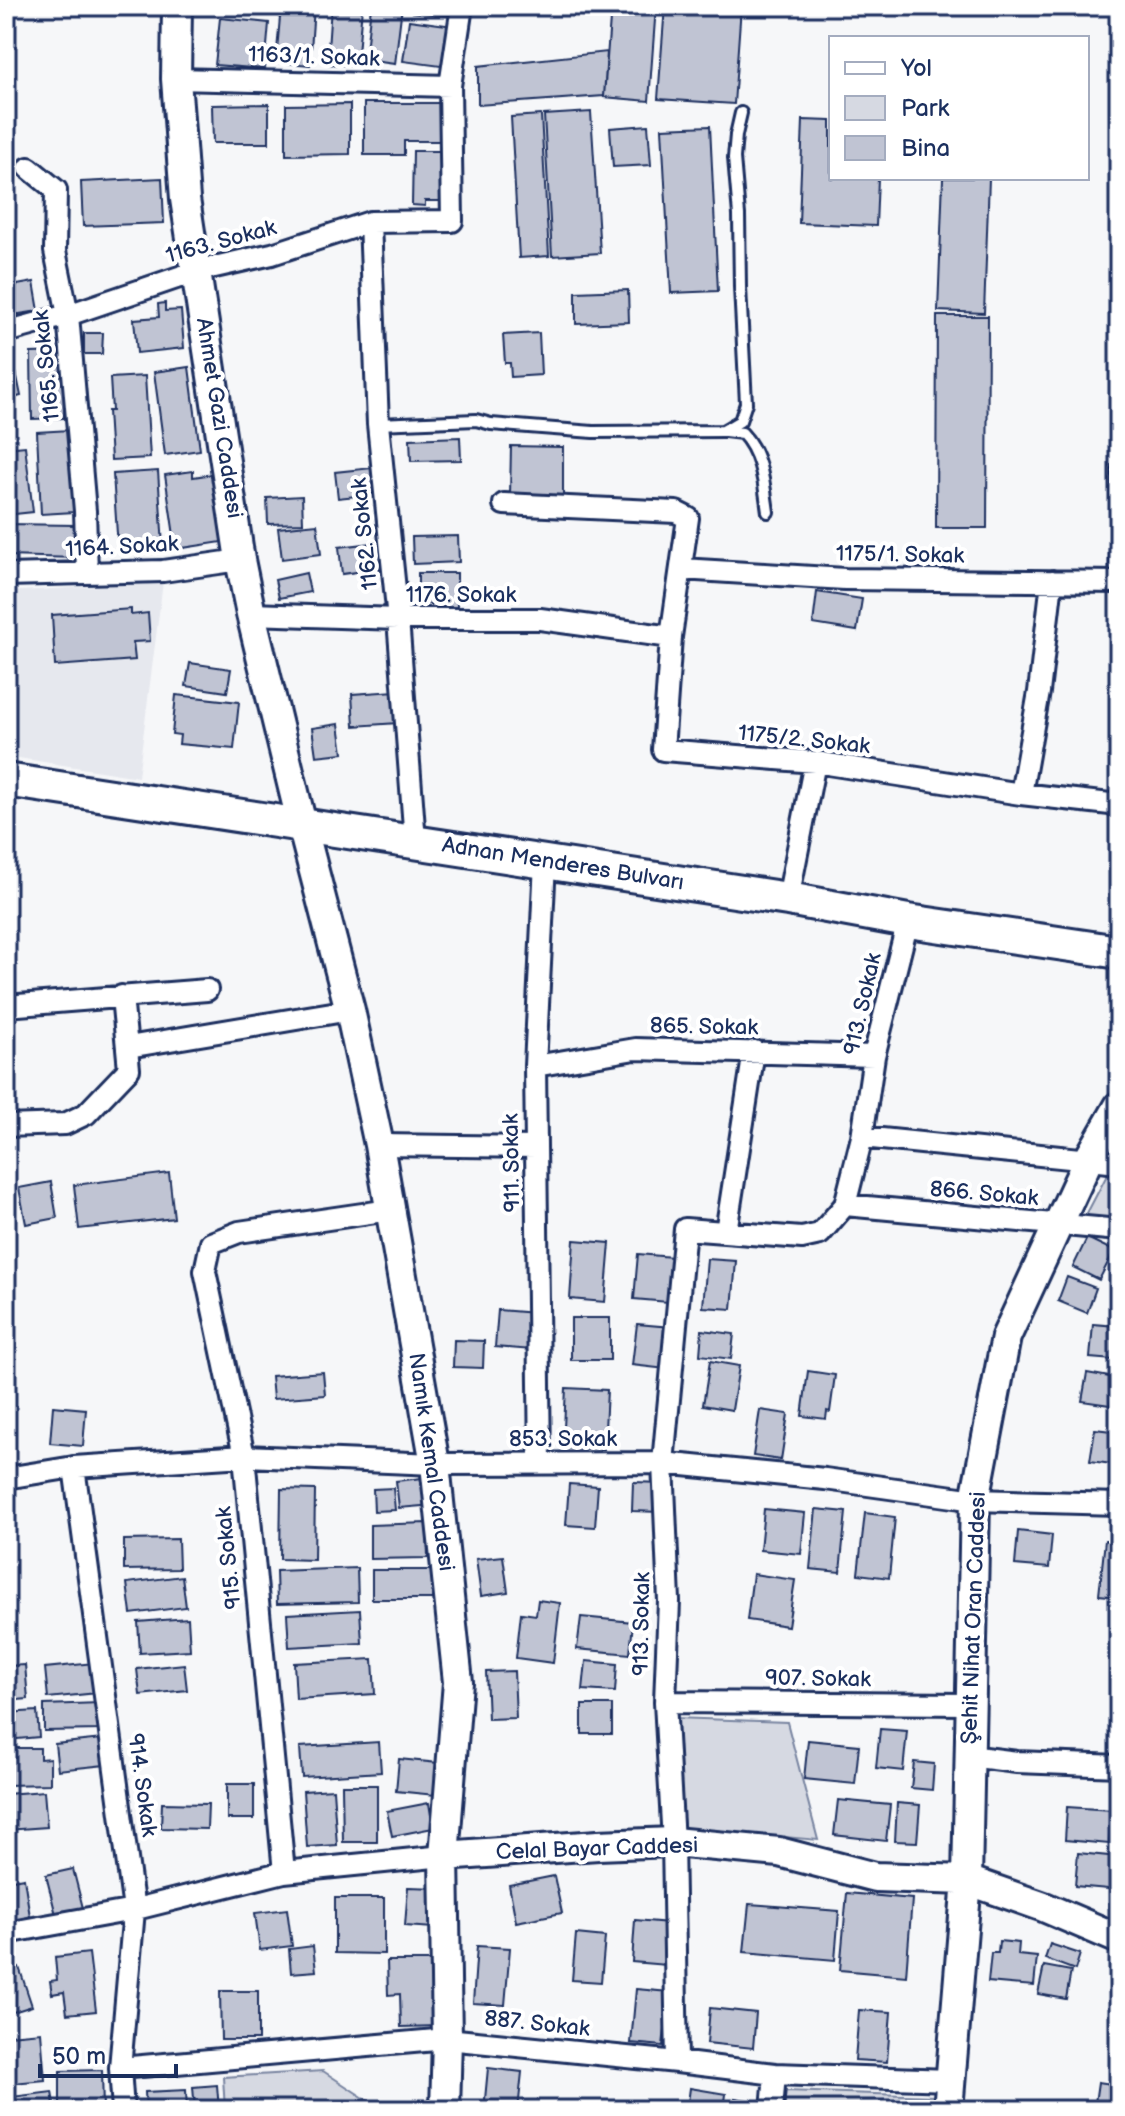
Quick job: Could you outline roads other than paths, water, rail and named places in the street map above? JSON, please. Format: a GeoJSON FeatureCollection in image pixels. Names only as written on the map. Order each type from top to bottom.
{"type":"FeatureCollection","features":[{"type":"Feature","properties":{"kind":"main road","name":"Adnan Menderes Bulvarı"},"geometry":{"type":"LineString","coordinates":[[6,780],[1119,952]]}},
{"type":"Feature","properties":{"kind":"street","name":"Ahmet Gazi Caddesi"},"geometry":{"type":"LineString","coordinates":[[177,6],[176,79],[185,199],[240,560],[302,825]]}},
{"type":"Feature","properties":{"kind":"street"},"geometry":{"type":"LineString","coordinates":[[450,86],[462,6]]}},
{"type":"Feature","properties":{"kind":"street","name":"1163/1. Sokak"},"geometry":{"type":"LineString","coordinates":[[176,79],[450,86]]}},
{"type":"Feature","properties":{"kind":"street","name":"1163. Sokak"},"geometry":{"type":"LineString","coordinates":[[6,332],[68,315],[197,271],[272,254],[370,222],[452,221],[450,86]]}},
{"type":"Feature","properties":{"kind":"street","name":"1165. Sokak"},"geometry":{"type":"LineString","coordinates":[[29,168],[56,190],[55,251],[68,315],[85,511],[87,573]]}},
{"type":"Feature","properties":{"kind":"street","name":"1162. Sokak"},"geometry":{"type":"LineString","coordinates":[[370,222],[378,424],[398,619],[415,841]]}},
{"type":"Feature","properties":{"kind":"street","name":"1175/2. Sokak"},"geometry":{"type":"LineString","coordinates":[[504,504],[676,512],[688,518],[671,637],[663,750],[815,762],[1021,794],[1119,805]]}},
{"type":"Feature","properties":{"kind":"street","name":"1164. Sokak"},"geometry":{"type":"LineString","coordinates":[[6,575],[163,571],[240,560]]}},
{"type":"Feature","properties":{"kind":"street","name":"1175/1. Sokak"},"geometry":{"type":"LineString","coordinates":[[681,569],[845,579],[1119,582]]}},
{"type":"Feature","properties":{"kind":"street"},"geometry":{"type":"LineString","coordinates":[[1021,794],[1039,692],[1052,581]]}},
{"type":"Feature","properties":{"kind":"street","name":"1176. Sokak"},"geometry":{"type":"LineString","coordinates":[[251,614],[398,619],[540,619],[671,637]]}},
{"type":"Feature","properties":{"kind":"street"},"geometry":{"type":"LineString","coordinates":[[788,899],[815,762]]}},
{"type":"Feature","properties":{"kind":"street","name":"Namık Kemal Caddesi"},"geometry":{"type":"LineString","coordinates":[[302,825],[350,1010],[379,1145],[435,1464],[458,1682],[444,1856],[445,2110]]}},
{"type":"Feature","properties":{"kind":"street","name":"911. Sokak"},"geometry":{"type":"LineString","coordinates":[[540,1463],[535,1066],[545,862]]}},
{"type":"Feature","properties":{"kind":"street","name":"913. Sokak"},"geometry":{"type":"LineString","coordinates":[[677,2062],[673,1842],[665,1702],[669,1601],[663,1463],[685,1229],[802,1238],[820,1234],[845,1205],[862,1137],[874,1056],[908,921]]}},
{"type":"Feature","properties":{"kind":"street"},"geometry":{"type":"LineString","coordinates":[[6,1006],[207,990]]}},
{"type":"Feature","properties":{"kind":"street"},"geometry":{"type":"LineString","coordinates":[[6,1126],[65,1124],[86,1114],[129,1069],[122,996]]}},
{"type":"Feature","properties":{"kind":"street"},"geometry":{"type":"LineString","coordinates":[[128,1047],[350,1010]]}},
{"type":"Feature","properties":{"kind":"street","name":"865. Sokak"},"geometry":{"type":"LineString","coordinates":[[535,1066],[635,1049],[874,1056]]}},
{"type":"Feature","properties":{"kind":"street"},"geometry":{"type":"LineString","coordinates":[[726,1232],[754,1051]]}},
{"type":"Feature","properties":{"kind":"street","name":"Şehit Nihat Oran Caddesi"},"geometry":{"type":"LineString","coordinates":[[948,2110],[967,1880],[975,1500],[1006,1337],[1088,1160],[1119,1106]]}},
{"type":"Feature","properties":{"kind":"street"},"geometry":{"type":"LineString","coordinates":[[862,1137],[1119,1163]]}},
{"type":"Feature","properties":{"kind":"street"},"geometry":{"type":"LineString","coordinates":[[379,1145],[536,1147]]}},
{"type":"Feature","properties":{"kind":"street","name":"866. Sokak"},"geometry":{"type":"LineString","coordinates":[[845,1205],[1119,1230]]}},
{"type":"Feature","properties":{"kind":"street","name":"915. Sokak"},"geometry":{"type":"LineString","coordinates":[[284,1872],[244,1456],[205,1271],[211,1243],[239,1232],[390,1210]]}},
{"type":"Feature","properties":{"kind":"street","name":"853. Sokak"},"geometry":{"type":"LineString","coordinates":[[6,1478],[74,1467],[244,1456],[435,1464],[663,1463],[825,1479],[975,1500],[1119,1504]]}},
{"type":"Feature","properties":{"kind":"street","name":"914. Sokak"},"geometry":{"type":"LineString","coordinates":[[74,1467],[134,1910],[120,2068],[123,2110]]}},
{"type":"Feature","properties":{"kind":"street","name":"907. Sokak"},"geometry":{"type":"LineString","coordinates":[[665,1702],[970,1704]]}},
{"type":"Feature","properties":{"kind":"street"},"geometry":{"type":"LineString","coordinates":[[969,1756],[1017,1762],[1119,1766]]}},
{"type":"Feature","properties":{"kind":"street","name":"Celal Bayar Caddesi"},"geometry":{"type":"LineString","coordinates":[[444,1856],[673,1842],[779,1852],[875,1877],[967,1880],[1044,1907],[1119,1939]]}},
{"type":"Feature","properties":{"kind":"street"},"geometry":{"type":"LineString","coordinates":[[6,1933],[134,1910],[284,1872],[444,1856]]}},
{"type":"Feature","properties":{"kind":"street","name":"887. Sokak"},"geometry":{"type":"LineString","coordinates":[[120,2068],[447,2039],[775,2074],[950,2080]]}},
{"type":"Feature","properties":{"kind":"street"},"geometry":{"type":"LineString","coordinates":[[772,2110],[775,2074]]}},
{"type":"Feature","properties":{"kind":"lane"},"geometry":{"type":"LineString","coordinates":[[723,431],[740,421],[746,403],[734,158],[741,113]]}},
{"type":"Feature","properties":{"kind":"lane"},"geometry":{"type":"LineString","coordinates":[[378,424],[476,420],[491,424],[593,432],[742,433],[753,444],[763,475],[768,512]]}}]}
